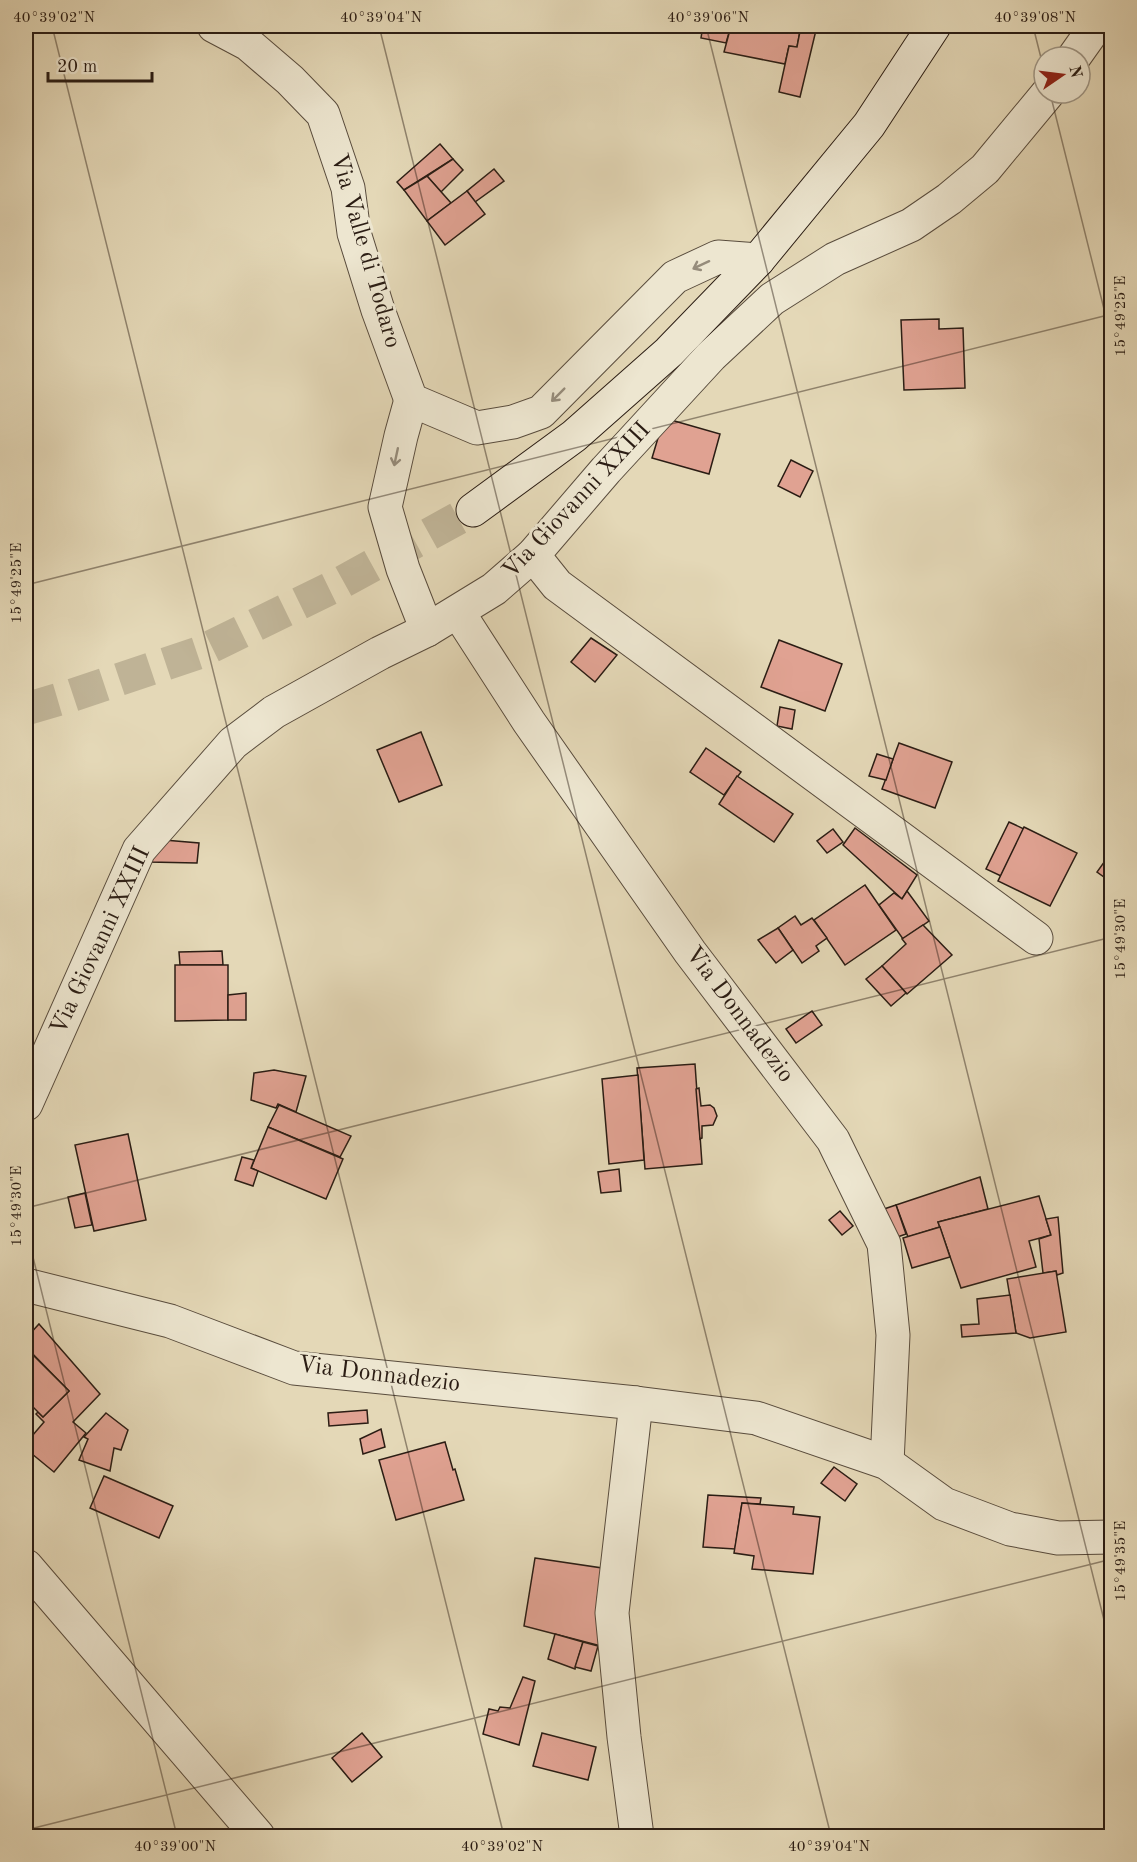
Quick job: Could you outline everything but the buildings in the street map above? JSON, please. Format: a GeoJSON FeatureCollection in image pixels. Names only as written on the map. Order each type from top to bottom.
{"type":"FeatureCollection","features":[{"type":"Feature","properties":{"kind":"street","name":"Via Valle di Todaro"},"geometry":{"type":"LineString","coordinates":[[214,26],[249,44],[290,80],[323,114],[348,188],[354,233],[364,266],[411,400]]}},
{"type":"Feature","properties":{"kind":"street","name":"Via Giovanni XXIII"},"geometry":{"type":"LineString","coordinates":[[473,510],[574,435],[661,360],[758,260],[868,124],[934,26]]}},
{"type":"Feature","properties":{"kind":"street"},"geometry":{"type":"LineString","coordinates":[[1083,45],[1096,26]]}},
{"type":"Feature","properties":{"kind":"street","name":"Via Giovanni XXIII"},"geometry":{"type":"LineString","coordinates":[[26,1104],[139,850],[233,743],[274,712],[380,653],[427,630],[494,589],[533,555],[606,470],[711,356],[771,299],[835,259],[911,225],[949,199],[985,169],[1038,105]]}},
{"type":"Feature","properties":{"kind":"street"},"geometry":{"type":"LineString","coordinates":[[427,630],[403,570],[385,507],[411,400],[477,428],[513,422],[541,412],[675,277],[718,257],[758,260]]}},
{"type":"Feature","properties":{"kind":"street"},"geometry":{"type":"LineString","coordinates":[[533,555],[557,585],[1036,938]]}},
{"type":"Feature","properties":{"kind":"street","name":"Via Donnadezio"},"geometry":{"type":"LineString","coordinates":[[458,612],[529,722],[690,952],[834,1140],[884,1244],[893,1335],[887,1463]]}},
{"type":"Feature","properties":{"kind":"street","name":"Via Donnadezio"},"geometry":{"type":"LineString","coordinates":[[26,1286],[170,1321],[294,1368],[636,1403],[756,1418],[887,1463],[944,1504],[1010,1529],[1058,1538],[1112,1537]]}},
{"type":"Feature","properties":{"kind":"street"},"geometry":{"type":"LineString","coordinates":[[636,1403],[612,1612],[624,1737],[637,1836]]}},
{"type":"Feature","properties":{"kind":"street"},"geometry":{"type":"LineString","coordinates":[[26,1566],[258,1836]]}},
{"type":"Feature","properties":{"kind":"tunnel"},"geometry":{"type":"LineString","coordinates":[[26,709],[198,653],[335,586],[473,510]]}}]}
